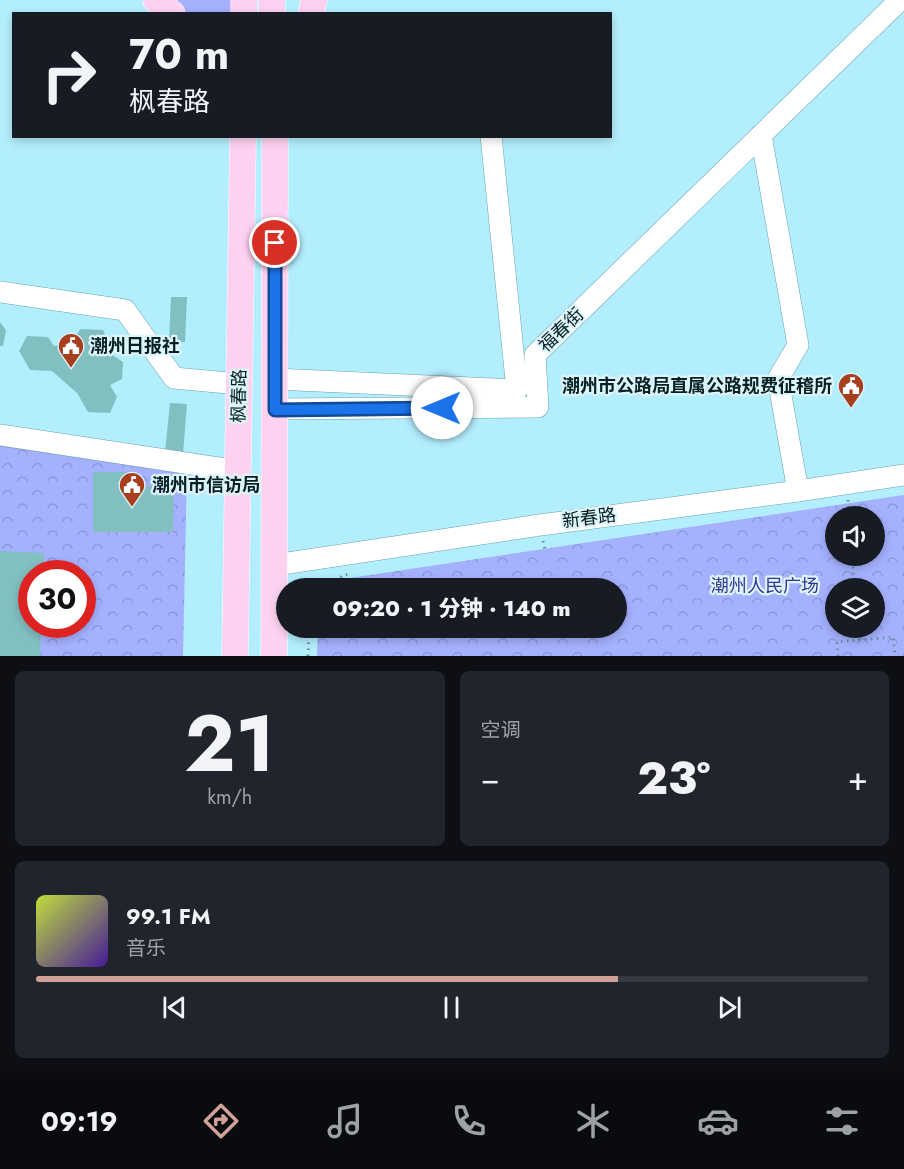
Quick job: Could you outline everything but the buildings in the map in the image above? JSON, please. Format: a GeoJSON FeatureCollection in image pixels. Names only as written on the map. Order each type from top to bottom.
{"type":"FeatureCollection","features":[{"type":"Feature","properties":{"kind":"main road"},"geometry":{"type":"LineString","coordinates":[[156,0],[170,12]]}},
{"type":"Feature","properties":{"kind":"main road","name":"枫春路"},"geometry":{"type":"LineString","coordinates":[[235,656],[243,138]]}},
{"type":"Feature","properties":{"kind":"main road","name":"枫春路"},"geometry":{"type":"LineString","coordinates":[[274,656],[276,142]]}},
{"type":"Feature","properties":{"kind":"street","name":"福春街"},"geometry":{"type":"LineString","coordinates":[[275,410],[538,407],[535,355],[900,0]]}},
{"type":"Feature","properties":{"kind":"street"},"geometry":{"type":"LineString","coordinates":[[761,135],[798,345],[778,379],[798,491]]}},
{"type":"Feature","properties":{"kind":"street"},"geometry":{"type":"LineString","coordinates":[[275,379],[517,390],[491,138]]}},
{"type":"Feature","properties":{"kind":"street"},"geometry":{"type":"LineString","coordinates":[[0,291],[125,310],[174,378],[239,384]]}},
{"type":"Feature","properties":{"kind":"street"},"geometry":{"type":"LineString","coordinates":[[0,435],[238,471]]}},
{"type":"Feature","properties":{"kind":"street","name":"新春路"},"geometry":{"type":"LineString","coordinates":[[275,565],[540,525],[904,475]]}},
{"type":"Feature","properties":{"kind":"path"},"geometry":{"type":"LineString","coordinates":[[848,497],[848,506]]}},
{"type":"Feature","properties":{"kind":"path"},"geometry":{"type":"LineString","coordinates":[[340,578],[356,572]]}},
{"type":"Feature","properties":{"kind":"path"},"geometry":{"type":"LineString","coordinates":[[838,656],[837,642],[893,636],[895,656]]}},
{"type":"Feature","properties":{"kind":"path"},"geometry":{"type":"LineString","coordinates":[[308,656],[309,638]]}},
{"type":"Feature","properties":{"kind":"green space"},"geometry":{"type":"Polygon","coordinates":[[[172,0],[234,0],[234,12],[186,12],[172,0]]]}},
{"type":"Feature","properties":{"kind":"green space"},"geometry":{"type":"Polygon","coordinates":[[[0,443],[187,470],[183,656],[0,656],[0,443]]]}},
{"type":"Feature","properties":{"kind":"green space","name":"潮州人民广场"},"geometry":{"type":"Polygon","coordinates":[[[904,495],[904,656],[317,656],[318,638],[627,638],[627,578],[350,578],[825,507],[825,566],[885,566],[885,506],[831,506],[904,495]]]}},
{"type":"Feature","properties":{"kind":"place","name":"潮州日报社"},"geometry":{"type":"Point","coordinates":[71,369]}},
{"type":"Feature","properties":{"kind":"place","name":"潮州市公路局直属公路规费征稽所"},"geometry":{"type":"Point","coordinates":[851,409]}},
{"type":"Feature","properties":{"kind":"place","name":"潮州市信访局"},"geometry":{"type":"Point","coordinates":[132,508]}},
{"type":"Feature","properties":{"kind":"route"},"geometry":{"type":"LineString","coordinates":[[275,243],[275,410],[442,408]]}}]}
